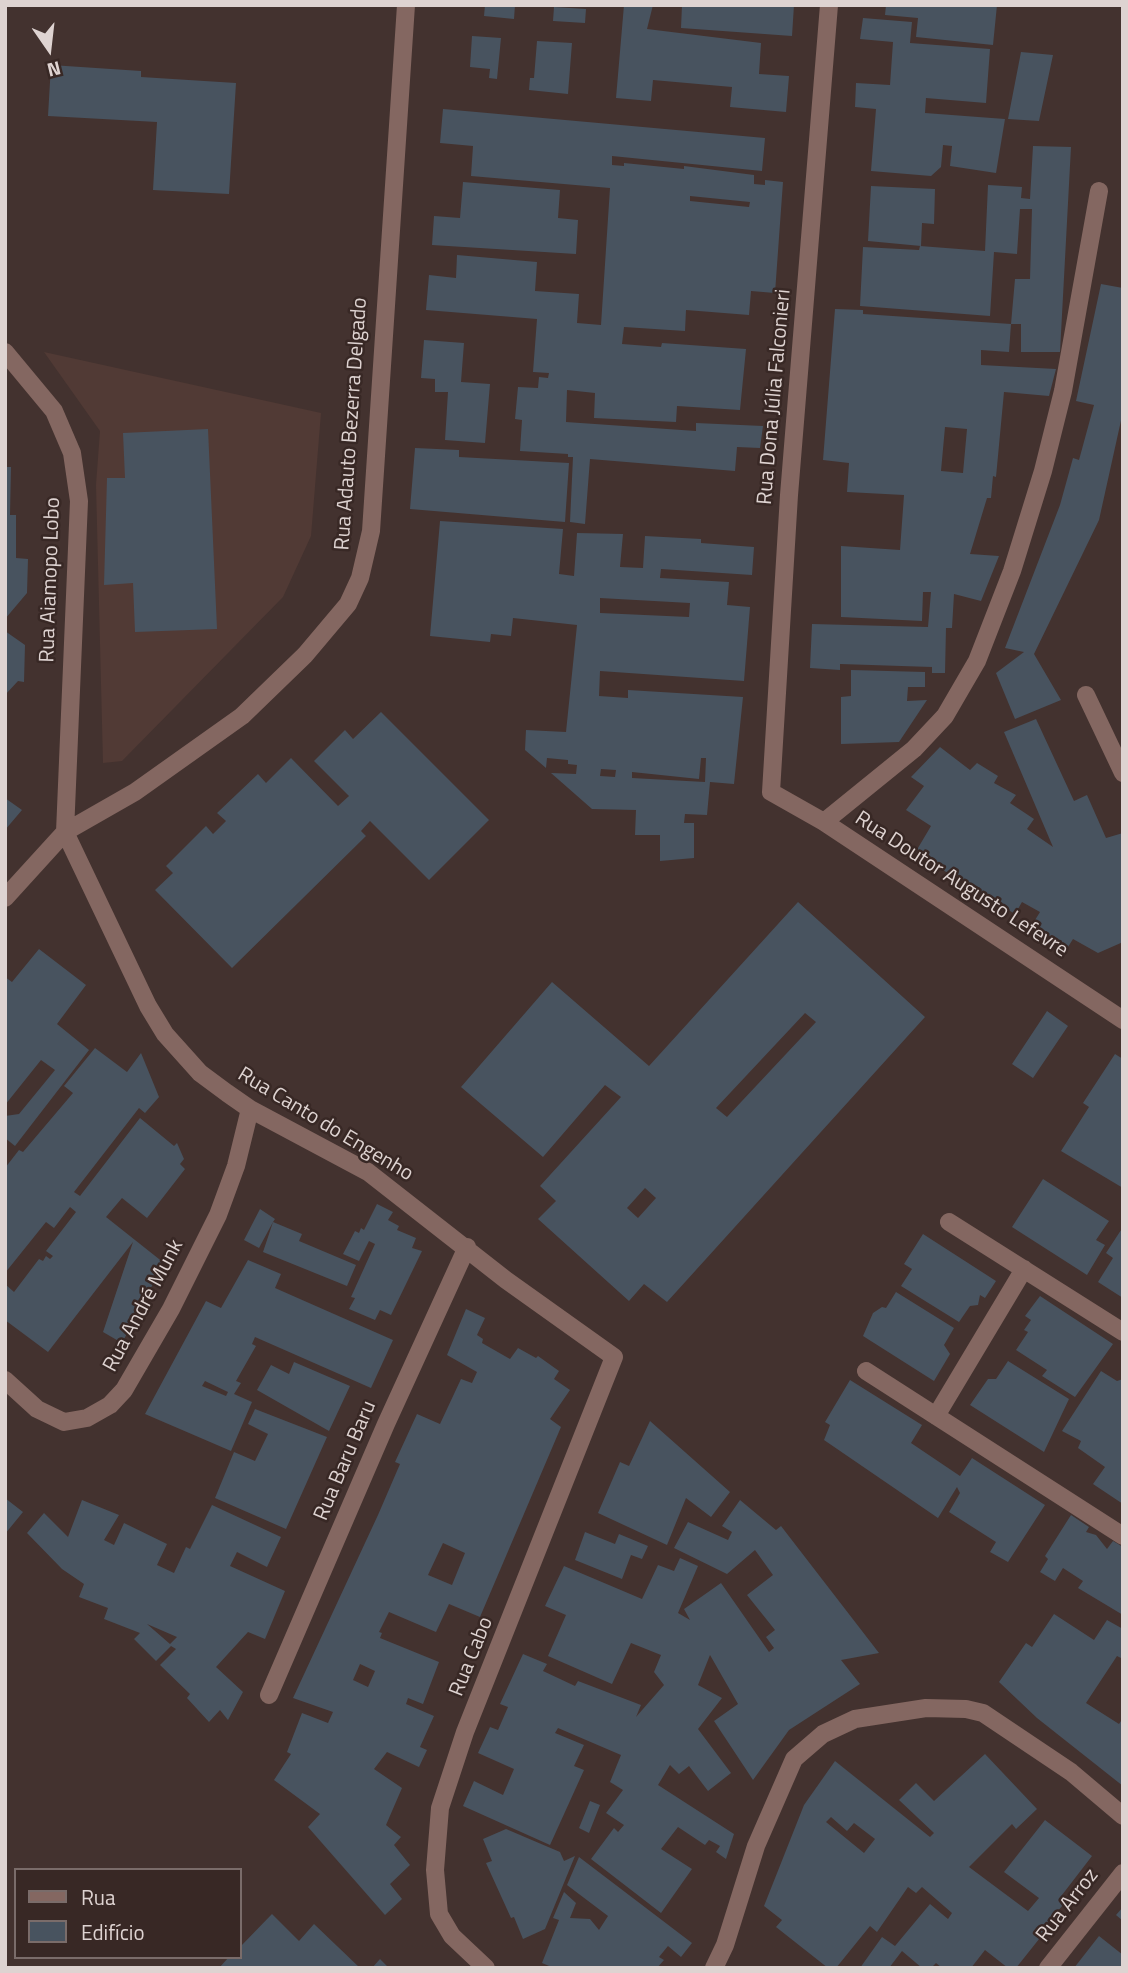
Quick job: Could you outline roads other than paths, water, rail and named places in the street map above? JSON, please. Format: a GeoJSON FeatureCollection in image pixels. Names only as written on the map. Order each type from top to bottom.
{"type":"FeatureCollection","features":[{"type":"Feature","properties":{"kind":"street","name":"Rua Adauto Bezerra Delgado"},"geometry":{"type":"LineString","coordinates":[[5,898],[65,832],[135,792],[242,716],[305,655],[348,604],[360,578],[371,531],[406,5]]}},
{"type":"Feature","properties":{"kind":"street","name":"Rua Dona Júlia Falconieri"},"geometry":{"type":"LineString","coordinates":[[771,792],[789,495],[829,5]]}},
{"type":"Feature","properties":{"kind":"street"},"geometry":{"type":"LineString","coordinates":[[824,822],[914,749],[945,716],[977,661],[1012,571],[1060,404],[1099,191]]}},
{"type":"Feature","properties":{"kind":"street","name":"Rua Aiamopo Lobo"},"geometry":{"type":"LineString","coordinates":[[5,352],[54,411],[72,453],[79,501],[65,832]]}},
{"type":"Feature","properties":{"kind":"street"},"geometry":{"type":"LineString","coordinates":[[1086,695],[1123,773]]}},
{"type":"Feature","properties":{"kind":"street","name":"Rua Doutor Augusto Lefevre"},"geometry":{"type":"LineString","coordinates":[[771,792],[824,822],[1123,1020]]}},
{"type":"Feature","properties":{"kind":"street","name":"Rua Canto do Engenho"},"geometry":{"type":"LineString","coordinates":[[65,832],[148,1006],[165,1034],[200,1073],[250,1109],[368,1172],[506,1280],[614,1357]]}},
{"type":"Feature","properties":{"kind":"street","name":"Rua André Munk"},"geometry":{"type":"LineString","coordinates":[[5,1380],[37,1409],[64,1422],[87,1418],[110,1405],[124,1390],[171,1308],[218,1215],[236,1166],[250,1109]]}},
{"type":"Feature","properties":{"kind":"street"},"geometry":{"type":"LineString","coordinates":[[948,1222],[1123,1332]]}},
{"type":"Feature","properties":{"kind":"street","name":"Rua Baru Baru"},"geometry":{"type":"LineString","coordinates":[[269,1695],[386,1424],[467,1247]]}},
{"type":"Feature","properties":{"kind":"street"},"geometry":{"type":"LineString","coordinates":[[936,1416],[1024,1269]]}},
{"type":"Feature","properties":{"kind":"street","name":"Rua Cabo"},"geometry":{"type":"LineString","coordinates":[[486,1968],[452,1936],[439,1914],[435,1870],[440,1808],[465,1732],[614,1357]]}},
{"type":"Feature","properties":{"kind":"street"},"geometry":{"type":"LineString","coordinates":[[866,1371],[1123,1535]]}},
{"type":"Feature","properties":{"kind":"street"},"geometry":{"type":"LineString","coordinates":[[714,1968],[725,1945],[756,1846],[794,1759],[823,1734],[855,1720],[926,1708],[977,1711],[1016,1733],[1071,1772],[1123,1816]]}},
{"type":"Feature","properties":{"kind":"street","name":"Rua Arroz"},"geometry":{"type":"LineString","coordinates":[[1048,1968],[1123,1873]]}}]}
